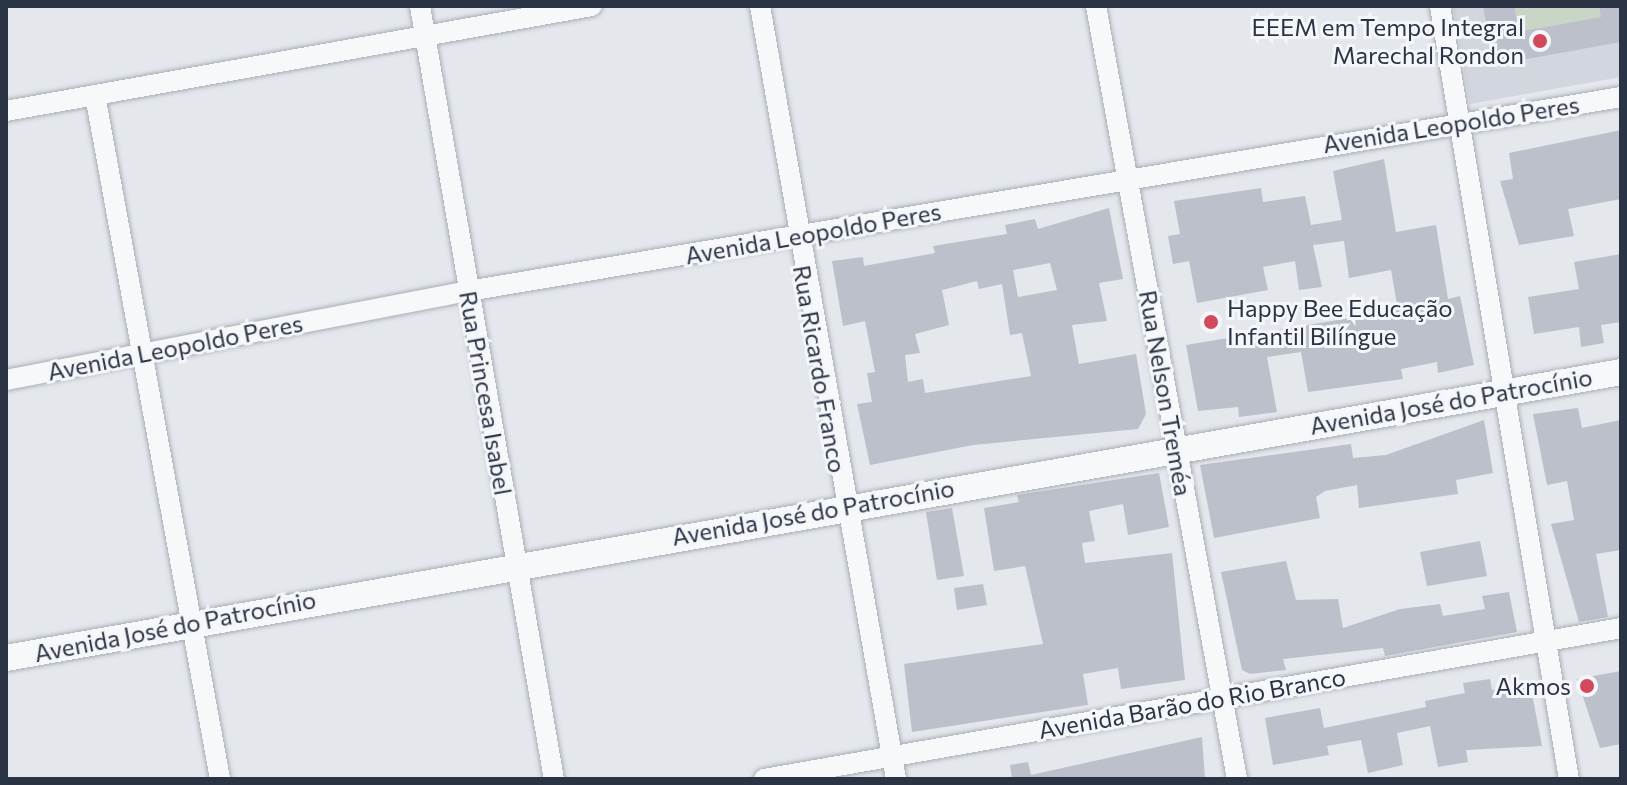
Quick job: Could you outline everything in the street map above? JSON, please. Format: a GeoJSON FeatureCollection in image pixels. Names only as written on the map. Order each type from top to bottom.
{"type":"FeatureCollection","features":[{"type":"Feature","properties":{"kind":"street","name":"Rua Princesa Isabel"},"geometry":{"type":"LineString","coordinates":[[420,6],[554,779]]}},
{"type":"Feature","properties":{"kind":"street"},"geometry":{"type":"LineString","coordinates":[[6,111],[592,6]]}},
{"type":"Feature","properties":{"kind":"street","name":"Rua Ricardo Franco"},"geometry":{"type":"LineString","coordinates":[[760,6],[844,507],[896,779]]}},
{"type":"Feature","properties":{"kind":"street","name":"Rua Nelson Treméa"},"geometry":{"type":"LineString","coordinates":[[1096,6],[1130,177],[1175,449],[1237,779]]}},
{"type":"Feature","properties":{"kind":"street"},"geometry":{"type":"LineString","coordinates":[[1440,6],[1508,393],[1569,779]]}},
{"type":"Feature","properties":{"kind":"street"},"geometry":{"type":"LineString","coordinates":[[95,95],[145,351],[220,779]]}},
{"type":"Feature","properties":{"kind":"street","name":"Avenida Leopoldo Peres"},"geometry":{"type":"LineString","coordinates":[[6,380],[468,291],[1461,121],[1621,97]]}},
{"type":"Feature","properties":{"kind":"street","name":"Avenida José do Patrocínio"},"geometry":{"type":"LineString","coordinates":[[6,658],[517,563],[1621,372]]}},
{"type":"Feature","properties":{"kind":"street","name":"Avenida Barão do Rio Branco"},"geometry":{"type":"LineString","coordinates":[[764,779],[1621,628]]}},
{"type":"Feature","properties":{"kind":"shaded area","name":"EEEM em Tempo Integral Marechal Rondon"},"geometry":{"type":"Polygon","coordinates":[[[1453,6],[1621,6],[1621,77],[1470,104],[1453,6]]]}},
{"type":"Feature","properties":{"kind":"green space"},"geometry":{"type":"Polygon","coordinates":[[[1514,6],[1599,6],[1601,17],[1519,32],[1514,6]]]}},
{"type":"Feature","properties":{"kind":"building"},"geometry":{"type":"Polygon","coordinates":[[[1483,6],[1514,6],[1519,32],[1601,17],[1599,6],[1621,6],[1621,42],[1494,65],[1483,6]]]}},
{"type":"Feature","properties":{"kind":"building"},"geometry":{"type":"Polygon","coordinates":[[[1621,130],[1621,199],[1568,209],[1574,236],[1519,245],[1500,181],[1513,179],[1509,153],[1621,130]]]}},
{"type":"Feature","properties":{"kind":"building"},"geometry":{"type":"Polygon","coordinates":[[[1384,159],[1396,232],[1436,225],[1448,299],[1460,296],[1474,365],[1438,373],[1437,362],[1401,369],[1403,379],[1308,392],[1301,352],[1267,357],[1277,412],[1239,417],[1238,407],[1198,411],[1186,345],[1398,310],[1391,270],[1349,278],[1344,241],[1313,245],[1322,287],[1299,290],[1295,261],[1263,267],[1268,290],[1197,303],[1189,261],[1173,264],[1168,236],[1180,234],[1174,201],[1261,188],[1263,202],[1305,196],[1311,225],[1342,220],[1333,171],[1384,159]]]}},
{"type":"Feature","properties":{"kind":"building"},"geometry":{"type":"Polygon","coordinates":[[[1109,208],[1123,279],[1099,283],[1107,321],[1072,325],[1079,364],[1136,354],[1146,414],[1138,429],[973,445],[870,465],[857,404],[872,402],[867,373],[875,372],[865,321],[843,326],[832,261],[863,257],[864,266],[935,253],[933,246],[1007,234],[1005,225],[1035,219],[1038,229],[1109,208]],[[1050,263],[1013,270],[1018,297],[1057,290],[1050,263]],[[977,281],[942,290],[949,325],[915,334],[920,353],[905,355],[908,382],[923,379],[925,393],[1031,376],[1022,333],[1010,335],[1002,284],[979,289],[977,281]]]}},
{"type":"Feature","properties":{"kind":"building"},"geometry":{"type":"Polygon","coordinates":[[[1621,254],[1621,322],[1601,325],[1604,343],[1581,347],[1579,327],[1534,334],[1528,297],[1579,289],[1574,262],[1621,254]]]}},
{"type":"Feature","properties":{"kind":"building"},"geometry":{"type":"Polygon","coordinates":[[[1578,408],[1582,428],[1621,420],[1621,550],[1596,554],[1608,617],[1579,622],[1551,524],[1574,520],[1567,481],[1547,485],[1533,414],[1578,408]]]}},
{"type":"Feature","properties":{"kind":"building"},"geometry":{"type":"Polygon","coordinates":[[[1484,420],[1493,473],[1456,480],[1458,494],[1359,508],[1357,485],[1325,491],[1316,497],[1320,518],[1214,538],[1200,465],[1351,444],[1353,458],[1386,455],[1484,420]]]}},
{"type":"Feature","properties":{"kind":"building"},"geometry":{"type":"Polygon","coordinates":[[[1159,473],[1169,527],[1128,535],[1123,504],[1089,511],[1095,541],[1082,543],[1085,563],[1172,553],[1185,680],[1121,689],[1118,668],[1083,674],[1088,705],[912,732],[904,664],[1043,644],[1025,566],[994,571],[984,508],[1019,502],[1017,495],[1159,473]]]}},
{"type":"Feature","properties":{"kind":"building"},"geometry":{"type":"Polygon","coordinates":[[[952,508],[964,576],[937,580],[926,512],[952,508]]]}},
{"type":"Feature","properties":{"kind":"building"},"geometry":{"type":"Polygon","coordinates":[[[1480,541],[1487,576],[1427,586],[1420,552],[1480,541]]]}},
{"type":"Feature","properties":{"kind":"building"},"geometry":{"type":"Polygon","coordinates":[[[1286,561],[1296,600],[1338,599],[1343,628],[1400,609],[1440,604],[1443,616],[1485,609],[1482,596],[1509,592],[1517,632],[1385,656],[1383,648],[1283,659],[1286,670],[1250,674],[1242,670],[1221,572],[1286,561]]]}},
{"type":"Feature","properties":{"kind":"building"},"geometry":{"type":"Polygon","coordinates":[[[983,584],[987,605],[957,610],[954,588],[983,584]]]}},
{"type":"Feature","properties":{"kind":"building"},"geometry":{"type":"Polygon","coordinates":[[[1621,671],[1621,744],[1600,748],[1577,679],[1621,671]]]}},
{"type":"Feature","properties":{"kind":"building"},"geometry":{"type":"Polygon","coordinates":[[[1490,679],[1492,690],[1530,683],[1542,746],[1466,750],[1468,762],[1438,767],[1430,726],[1397,733],[1403,765],[1368,773],[1361,740],[1327,746],[1329,755],[1273,765],[1265,718],[1320,708],[1324,728],[1426,707],[1425,701],[1465,693],[1463,683],[1490,679]]]}},
{"type":"Feature","properties":{"kind":"building"},"geometry":{"type":"Polygon","coordinates":[[[1202,737],[1205,779],[1012,779],[1010,765],[1028,762],[1031,775],[1202,737]]]}},
{"type":"Feature","properties":{"kind":"place","name":"EEEM em Tempo Integral Marechal Rondon"},"geometry":{"type":"Point","coordinates":[1540,41]}},
{"type":"Feature","properties":{"kind":"place","name":"Happy Bee Educação Infantil Bilíngue"},"geometry":{"type":"Point","coordinates":[1211,322]}},
{"type":"Feature","properties":{"kind":"place","name":"Akmos"},"geometry":{"type":"Point","coordinates":[1587,686]}}]}
